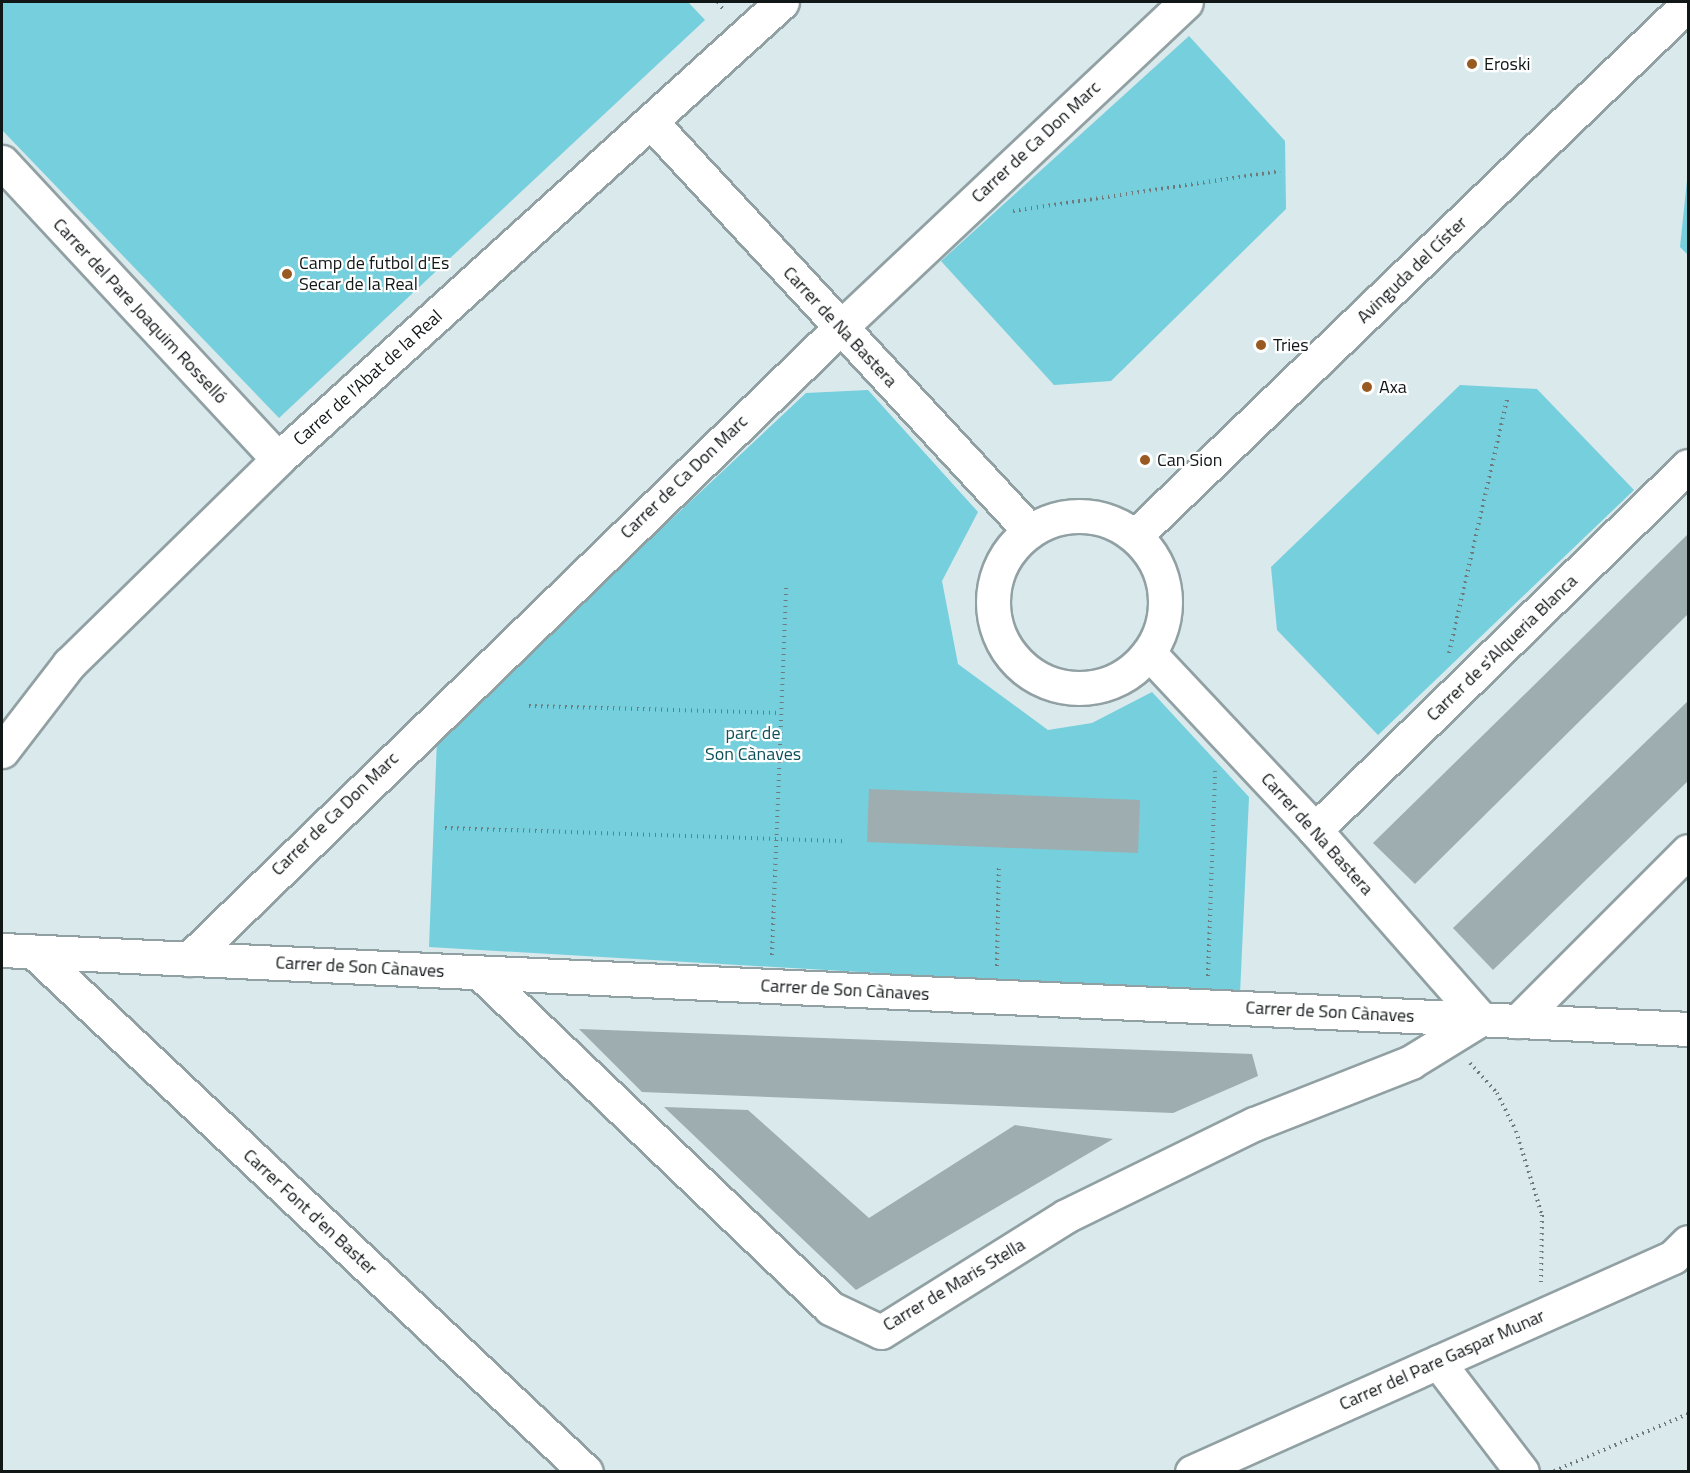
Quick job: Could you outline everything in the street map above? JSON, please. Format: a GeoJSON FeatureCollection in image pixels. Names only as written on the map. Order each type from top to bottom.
{"type":"FeatureCollection","features":[{"type":"Feature","properties":{"kind":"street","name":"Carrer de l'Abat de la Real"},"geometry":{"type":"LineString","coordinates":[[2,751],[69,664],[278,459],[652,123],[782,2]]}},
{"type":"Feature","properties":{"kind":"street","name":"Carrer de Ca Don Marc"},"geometry":{"type":"LineString","coordinates":[[189,959],[840,328],[1186,2]]}},
{"type":"Feature","properties":{"kind":"street","name":"Avinguda del Císter"},"geometry":{"type":"LineString","coordinates":[[1136,536],[1689,4]]}},
{"type":"Feature","properties":{"kind":"street","name":"Carrer de Na Bastera"},"geometry":{"type":"LineString","coordinates":[[652,123],[1029,530]]}},
{"type":"Feature","properties":{"kind":"street","name":"Carrer del Pare Joaquim Rosselló"},"geometry":{"type":"LineString","coordinates":[[2,162],[278,459]]}},
{"type":"Feature","properties":{"kind":"street","name":"Carrer de s'Alqueria Blanca"},"geometry":{"type":"LineString","coordinates":[[1315,830],[1689,466]]}},
{"type":"Feature","properties":{"kind":"street"},"geometry":{"type":"LineString","coordinates":[[1084,514],[1112,521],[1136,536],[1153,555],[1166,605],[1149,653],[1127,674],[1100,686],[1070,688],[1041,680],[1016,662],[999,638],[994,588],[1008,551],[1029,530],[1055,518],[1084,514]]}},
{"type":"Feature","properties":{"kind":"street","name":"Carrer de Na Bastera"},"geometry":{"type":"LineString","coordinates":[[1149,653],[1315,830],[1481,1020]]}},
{"type":"Feature","properties":{"kind":"street"},"geometry":{"type":"LineString","coordinates":[[1518,1021],[1689,851]]}},
{"type":"Feature","properties":{"kind":"street","name":"Carrer de Son Cànaves"},"geometry":{"type":"LineString","coordinates":[[2,950],[1689,1029]]}},
{"type":"Feature","properties":{"kind":"street","name":"Carrer Font d'en Baster"},"geometry":{"type":"LineString","coordinates":[[34,951],[586,1472]]}},
{"type":"Feature","properties":{"kind":"street","name":"Carrer de Maris Stella"},"geometry":{"type":"LineString","coordinates":[[480,973],[830,1308],[881,1332],[1066,1216],[1254,1124],[1411,1062],[1481,1020]]}},
{"type":"Feature","properties":{"kind":"street","name":"Carrer del Pare Gaspar Munar"},"geometry":{"type":"LineString","coordinates":[[1192,1472],[1673,1257],[1689,1242]]}},
{"type":"Feature","properties":{"kind":"street"},"geometry":{"type":"LineString","coordinates":[[1438,1362],[1522,1472]]}},
{"type":"Feature","properties":{"kind":"path"},"geometry":{"type":"LineString","coordinates":[[1001,212],[1280,171]]}},
{"type":"Feature","properties":{"kind":"path"},"geometry":{"type":"LineString","coordinates":[[1446,666],[1507,400]]}},
{"type":"Feature","properties":{"kind":"path"},"geometry":{"type":"LineString","coordinates":[[771,986],[786,587]]}},
{"type":"Feature","properties":{"kind":"path"},"geometry":{"type":"LineString","coordinates":[[529,706],[781,712]]}},
{"type":"Feature","properties":{"kind":"path"},"geometry":{"type":"LineString","coordinates":[[1207,1007],[1217,725]]}},
{"type":"Feature","properties":{"kind":"path"},"geometry":{"type":"LineString","coordinates":[[446,828],[847,842]]}},
{"type":"Feature","properties":{"kind":"path"},"geometry":{"type":"LineString","coordinates":[[996,996],[999,864]]}},
{"type":"Feature","properties":{"kind":"path"},"geometry":{"type":"LineString","coordinates":[[1449,1039],[1502,1103],[1516,1131],[1542,1215],[1542,1277],[1532,1321]]}},
{"type":"Feature","properties":{"kind":"path"},"geometry":{"type":"LineString","coordinates":[[1553,1472],[1689,1414]]}},
{"type":"Feature","properties":{"kind":"green space","name":"Camp de futbol d'Es Secar de la Real"},"geometry":{"type":"Polygon","coordinates":[[[2,2],[688,2],[705,20],[279,418],[2,130],[2,2]]]}},
{"type":"Feature","properties":{"kind":"green space"},"geometry":{"type":"Polygon","coordinates":[[[1189,36],[1285,141],[1286,209],[1111,381],[1054,385],[941,261],[1189,36]]]}},
{"type":"Feature","properties":{"kind":"green space"},"geometry":{"type":"Polygon","coordinates":[[[1688,171],[1688,255],[1680,247],[1688,171]]]}},
{"type":"Feature","properties":{"kind":"green space"},"geometry":{"type":"Polygon","coordinates":[[[1460,385],[1537,389],[1634,490],[1378,735],[1277,630],[1271,567],[1460,385]]]}},
{"type":"Feature","properties":{"kind":"green space","name":"parc de Son Cànaves"},"geometry":{"type":"Polygon","coordinates":[[[868,390],[978,512],[942,581],[958,664],[1048,730],[1092,723],[1152,692],[1249,797],[1240,994],[429,947],[437,739],[806,393],[868,390]]]}},
{"type":"Feature","properties":{"kind":"building"},"geometry":{"type":"Polygon","coordinates":[[[1688,534],[1688,614],[1415,884],[1373,843],[1688,534]]]}},
{"type":"Feature","properties":{"kind":"building"},"geometry":{"type":"Polygon","coordinates":[[[1688,701],[1688,781],[1493,970],[1453,928],[1688,701]]]}},
{"type":"Feature","properties":{"kind":"building"},"geometry":{"type":"Polygon","coordinates":[[[869,789],[1140,800],[1138,853],[867,842],[869,789]]]}},
{"type":"Feature","properties":{"kind":"building"},"geometry":{"type":"Polygon","coordinates":[[[579,1029],[1252,1054],[1258,1076],[1173,1113],[642,1092],[579,1029]]]}},
{"type":"Feature","properties":{"kind":"building"},"geometry":{"type":"Polygon","coordinates":[[[664,1107],[748,1110],[869,1218],[1015,1125],[1113,1139],[856,1290],[664,1107]]]}},
{"type":"Feature","properties":{"kind":"place","name":"Eroski"},"geometry":{"type":"Point","coordinates":[1472,64]}},
{"type":"Feature","properties":{"kind":"place","name":"Camp de futbol d'Es Secar de la Real"},"geometry":{"type":"Point","coordinates":[287,274]}},
{"type":"Feature","properties":{"kind":"place","name":"Tries"},"geometry":{"type":"Point","coordinates":[1261,345]}},
{"type":"Feature","properties":{"kind":"place","name":"Axa"},"geometry":{"type":"Point","coordinates":[1367,387]}},
{"type":"Feature","properties":{"kind":"place","name":"Can Sion"},"geometry":{"type":"Point","coordinates":[1145,460]}}]}
